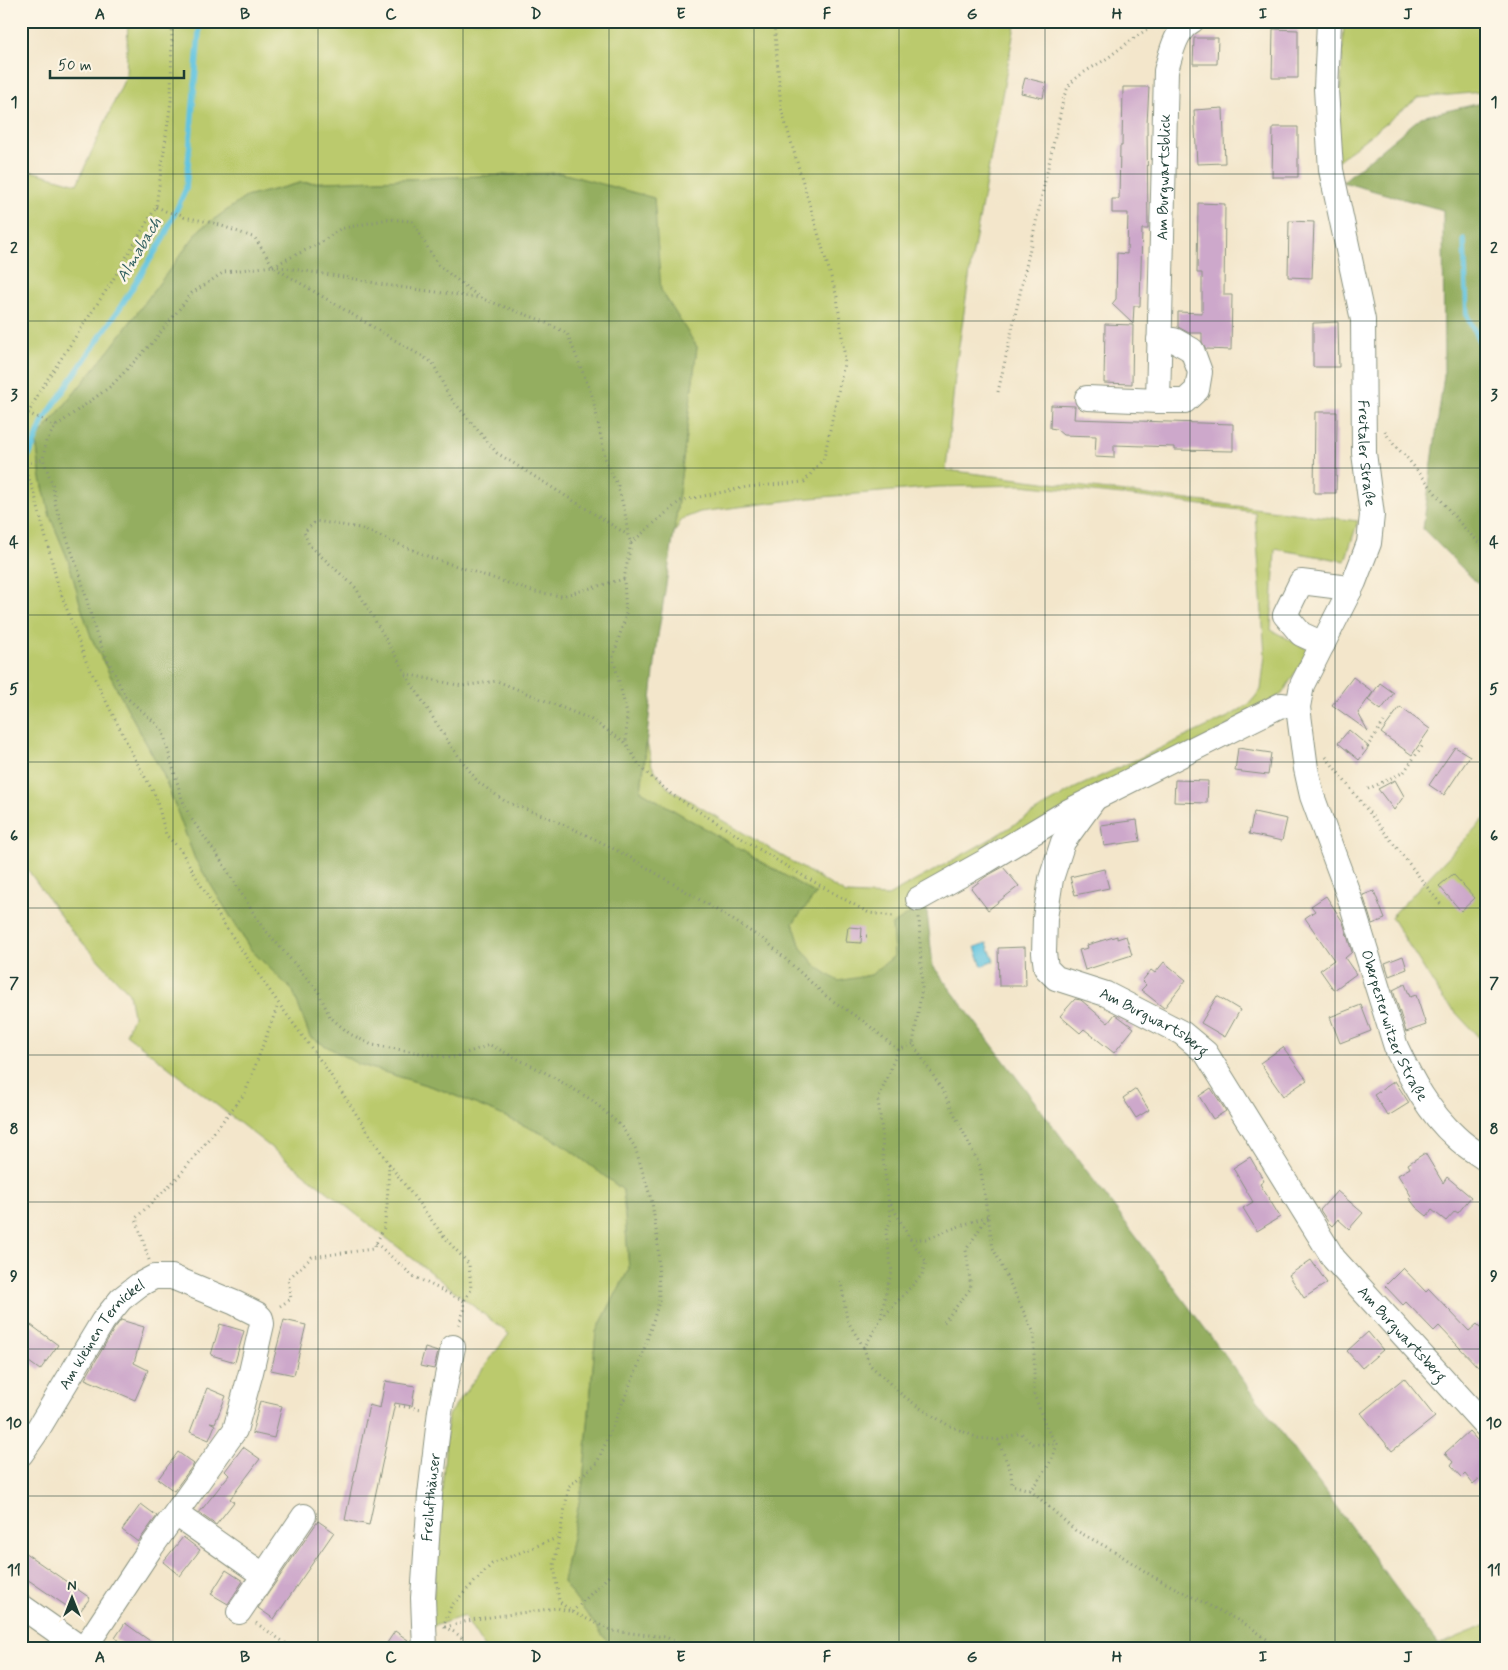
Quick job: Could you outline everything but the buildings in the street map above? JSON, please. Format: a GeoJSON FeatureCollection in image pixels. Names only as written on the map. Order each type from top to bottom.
{"type":"FeatureCollection","features":[{"type":"Feature","properties":{"kind":"street","name":"Am Burgwartsblick"},"geometry":{"type":"LineString","coordinates":[[1158,401],[1166,71],[1175,41],[1192,21]]}},
{"type":"Feature","properties":{"kind":"street","name":"Freitaler Straße"},"geometry":{"type":"LineString","coordinates":[[1329,21],[1326,89],[1331,170],[1363,320],[1364,453],[1372,515],[1369,543],[1350,590],[1302,685],[1298,707],[1306,769],[1312,796],[1338,867]]}},
{"type":"Feature","properties":{"kind":"street"},"geometry":{"type":"LineString","coordinates":[[1087,398],[1185,401],[1197,390],[1200,372],[1192,350],[1174,340],[1159,340]]}},
{"type":"Feature","properties":{"kind":"street"},"geometry":{"type":"LineString","coordinates":[[1322,644],[1302,634],[1284,615],[1292,581],[1341,587],[1350,590]]}},
{"type":"Feature","properties":{"kind":"street","name":"Am Burgwartsberg"},"geometry":{"type":"LineString","coordinates":[[1298,707],[1282,705],[1095,798],[1063,842],[1051,880],[1045,918],[1044,953],[1046,968],[1056,978],[1106,994],[1182,1033],[1206,1053],[1334,1259],[1379,1311],[1487,1427]]}},
{"type":"Feature","properties":{"kind":"street"},"geometry":{"type":"LineString","coordinates":[[918,899],[986,861],[1068,811],[1095,798]]}},
{"type":"Feature","properties":{"kind":"street","name":"Oberpesterwitzer Straße"},"geometry":{"type":"LineString","coordinates":[[1338,867],[1349,896],[1393,1039],[1406,1069],[1440,1120],[1456,1137],[1487,1160]]}},
{"type":"Feature","properties":{"kind":"street","name":"Am kleinen Ternickel"},"geometry":{"type":"LineString","coordinates":[[21,1454],[103,1321],[121,1300],[139,1285],[154,1277],[172,1277],[235,1303],[261,1318],[251,1372],[235,1430],[150,1549],[83,1649]]}},
{"type":"Feature","properties":{"kind":"street","name":"Freilufthäuser"},"geometry":{"type":"LineString","coordinates":[[425,1649],[423,1598],[430,1495],[440,1411],[453,1347]]}},
{"type":"Feature","properties":{"kind":"street"},"geometry":{"type":"LineString","coordinates":[[176,1514],[263,1575]]}},
{"type":"Feature","properties":{"kind":"street"},"geometry":{"type":"LineString","coordinates":[[238,1612],[304,1516]]}},
{"type":"Feature","properties":{"kind":"street"},"geometry":{"type":"LineString","coordinates":[[21,1606],[83,1649]]}},
{"type":"Feature","properties":{"kind":"path"},"geometry":{"type":"LineString","coordinates":[[21,427],[41,389],[111,283],[156,207],[170,101],[172,21]]}},
{"type":"Feature","properties":{"kind":"path"},"geometry":{"type":"LineString","coordinates":[[631,543],[680,501],[747,487],[804,482],[824,458],[845,358],[837,297],[781,108],[774,21]]}},
{"type":"Feature","properties":{"kind":"path"},"geometry":{"type":"LineString","coordinates":[[998,392],[1064,96],[1070,83],[1082,73],[1115,53],[1136,37],[1166,21]]}},
{"type":"Feature","properties":{"kind":"path"},"geometry":{"type":"LineString","coordinates":[[156,207],[181,214],[184,217],[214,223],[255,238],[273,266],[433,363],[449,396],[497,453],[628,535]]}},
{"type":"Feature","properties":{"kind":"path"},"geometry":{"type":"LineString","coordinates":[[273,266],[320,243],[340,229],[388,219],[412,222],[438,265],[480,298]]}},
{"type":"Feature","properties":{"kind":"path"},"geometry":{"type":"LineString","coordinates":[[572,1612],[559,1601],[554,1566],[569,1486],[597,1463],[641,1359],[659,1302],[657,1236],[652,1202],[634,1147],[621,1126],[592,1100],[548,1074],[490,1045],[450,1058],[372,1045],[350,1034],[330,1017],[318,991],[261,925],[220,858],[190,817],[182,799],[162,729],[125,696],[97,637],[88,600],[55,504],[53,486],[44,459],[46,442],[56,426],[111,386],[153,342],[192,293],[224,272],[273,266],[385,285],[480,298],[538,319],[566,333],[593,398],[606,462],[618,486],[631,543],[624,579],[626,615],[613,657],[627,714],[626,743]]}},
{"type":"Feature","properties":{"kind":"path"},"geometry":{"type":"LineString","coordinates":[[28,413],[56,426]]}},
{"type":"Feature","properties":{"kind":"path"},"geometry":{"type":"LineString","coordinates":[[44,459],[21,466],[26,471],[34,492],[58,585],[86,661],[156,797],[166,835],[180,849],[223,923],[326,1068],[389,1164],[445,1238],[469,1264],[471,1290],[464,1301],[464,1310],[453,1347]]}},
{"type":"Feature","properties":{"kind":"path"},"geometry":{"type":"LineString","coordinates":[[1411,463],[1472,537],[1487,549]]}},
{"type":"Feature","properties":{"kind":"path"},"geometry":{"type":"LineString","coordinates":[[624,579],[562,596],[536,592],[432,558],[360,528],[316,521],[304,532],[309,545],[356,588],[451,746],[478,782],[506,802],[545,816],[631,858],[733,920],[766,942],[827,997],[866,1023],[898,1050]]}},
{"type":"Feature","properties":{"kind":"path"},"geometry":{"type":"LineString","coordinates":[[406,674],[462,686],[497,681],[590,718],[626,743],[642,768],[671,794],[844,900],[869,913],[893,916]]}},
{"type":"Feature","properties":{"kind":"path"},"geometry":{"type":"LineString","coordinates":[[1362,749],[1367,748],[1384,722]]}},
{"type":"Feature","properties":{"kind":"path"},"geometry":{"type":"LineString","coordinates":[[1301,736],[1308,735],[1442,906]]}},
{"type":"Feature","properties":{"kind":"path"},"geometry":{"type":"LineString","coordinates":[[1368,789],[1404,772],[1423,745]]}},
{"type":"Feature","properties":{"kind":"path"},"geometry":{"type":"LineString","coordinates":[[918,899],[922,988],[913,1044],[943,1091],[980,1166],[993,1248],[1034,1333],[1034,1394],[1047,1429],[1057,1444],[1053,1458],[1030,1490]]}},
{"type":"Feature","properties":{"kind":"path"},"geometry":{"type":"LineString","coordinates":[[861,936],[870,936]]}},
{"type":"Feature","properties":{"kind":"path"},"geometry":{"type":"LineString","coordinates":[[154,1277],[136,1218],[179,1176],[246,1093],[279,1004]]}},
{"type":"Feature","properties":{"kind":"path"},"geometry":{"type":"LineString","coordinates":[[881,1319],[892,1272],[886,1233],[891,1219],[890,1202],[883,1159],[878,1100],[898,1050],[913,1044]]}},
{"type":"Feature","properties":{"kind":"path"},"geometry":{"type":"LineString","coordinates":[[291,1300],[288,1279],[312,1257],[373,1249],[384,1228],[389,1164]]}},
{"type":"Feature","properties":{"kind":"path"},"geometry":{"type":"LineString","coordinates":[[864,1348],[881,1319],[922,1275],[926,1261],[910,1239],[890,1202]]}},
{"type":"Feature","properties":{"kind":"path"},"geometry":{"type":"LineString","coordinates":[[910,1239],[927,1240],[988,1216]]}},
{"type":"Feature","properties":{"kind":"path"},"geometry":{"type":"LineString","coordinates":[[944,1322],[971,1288],[966,1250],[988,1216]]}},
{"type":"Feature","properties":{"kind":"path"},"geometry":{"type":"LineString","coordinates":[[376,1243],[413,1276],[464,1301]]}},
{"type":"Feature","properties":{"kind":"path"},"geometry":{"type":"LineString","coordinates":[[841,1281],[848,1320],[864,1348],[869,1364],[901,1394],[948,1425],[978,1438],[998,1440],[1021,1433],[1032,1444],[1057,1444]]}},
{"type":"Feature","properties":{"kind":"path"},"geometry":{"type":"LineString","coordinates":[[399,1406],[412,1408]]}},
{"type":"Feature","properties":{"kind":"path"},"geometry":{"type":"LineString","coordinates":[[998,1440],[1011,1472],[1012,1485],[1030,1490],[1075,1530],[1152,1576],[1249,1626],[1280,1649]]}},
{"type":"Feature","properties":{"kind":"path"},"geometry":{"type":"LineString","coordinates":[[443,1627],[451,1606],[492,1564],[559,1537]]}},
{"type":"Feature","properties":{"kind":"path"},"geometry":{"type":"LineString","coordinates":[[572,1612],[609,1576]]}},
{"type":"Feature","properties":{"kind":"path"},"geometry":{"type":"LineString","coordinates":[[443,1627],[509,1613],[556,1608],[572,1612],[613,1630],[666,1636],[688,1649]]}},
{"type":"Feature","properties":{"kind":"path"},"geometry":{"type":"LineString","coordinates":[[238,1612],[294,1649]]}},
{"type":"Feature","properties":{"kind":"path"},"geometry":{"type":"LineString","coordinates":[[443,1627],[455,1632],[465,1640],[471,1649]]}},
{"type":"Feature","properties":{"kind":"green space"},"geometry":{"type":"Polygon","coordinates":[[[128,21],[1003,21],[1015,25],[972,258],[956,366],[946,470],[1358,521],[1345,561],[1275,549],[1271,630],[1309,650],[1282,694],[926,903],[893,925],[895,956],[871,975],[838,982],[817,967],[801,948],[793,923],[816,894],[641,791],[647,742],[652,766],[668,788],[846,894],[888,896],[989,840],[1073,789],[1230,716],[1249,704],[1261,690],[1265,655],[1255,512],[1133,496],[1021,485],[938,487],[800,499],[700,512],[682,519],[674,533],[697,347],[660,290],[654,199],[561,173],[300,183],[246,197],[200,229],[110,349],[36,440],[41,478],[50,516],[69,562],[92,639],[164,776],[195,859],[251,950],[293,990],[310,1037],[358,1064],[439,1089],[558,1141],[623,1190],[629,1269],[596,1332],[583,1483],[563,1582],[613,1649],[485,1649],[464,1616],[431,1627],[448,1415],[509,1334],[126,1034],[133,1016],[129,993],[69,928],[21,860],[21,182],[27,170],[77,184],[126,76],[128,21]]]}},
{"type":"Feature","properties":{"kind":"green space"},"geometry":{"type":"Polygon","coordinates":[[[1344,21],[1487,21],[1487,84],[1482,92],[1418,98],[1337,161],[1344,21]]]}},
{"type":"Feature","properties":{"kind":"green space"},"geometry":{"type":"Polygon","coordinates":[[[1487,99],[1487,593],[1423,529],[1444,375],[1443,210],[1342,182],[1421,117],[1485,102],[1487,99]]]}},
{"type":"Feature","properties":{"kind":"green space"},"geometry":{"type":"Polygon","coordinates":[[[561,173],[654,198],[661,290],[697,347],[674,533],[658,636],[641,791],[816,894],[793,923],[801,948],[817,967],[838,981],[871,975],[894,956],[892,925],[926,903],[933,966],[1209,1334],[1438,1645],[1436,1649],[613,1649],[563,1582],[583,1483],[596,1332],[629,1269],[623,1190],[558,1141],[439,1089],[358,1064],[310,1037],[293,991],[251,950],[195,859],[164,776],[92,639],[69,562],[50,516],[41,478],[36,440],[110,349],[200,229],[246,197],[300,183],[561,173]]]}},
{"type":"Feature","properties":{"kind":"green space"},"geometry":{"type":"Polygon","coordinates":[[[1487,816],[1487,1046],[1443,999],[1391,917],[1487,816]]]}},
{"type":"Feature","properties":{"kind":"green space"},"geometry":{"type":"Polygon","coordinates":[[[1487,1625],[1487,1649],[1436,1649],[1438,1645],[1487,1625]]]}},
{"type":"Feature","properties":{"kind":"water"},"geometry":{"type":"Polygon","coordinates":[[[987,943],[994,961],[982,966],[975,947],[987,943]]]}},
{"type":"Feature","properties":{"kind":"waterway","name":"Almabach"},"geometry":{"type":"LineString","coordinates":[[21,462],[30,454],[43,421],[121,306],[163,239],[186,189],[200,21]]}},
{"type":"Feature","properties":{"kind":"waterway"},"geometry":{"type":"LineString","coordinates":[[1464,239],[1467,316],[1487,357]]}}]}
